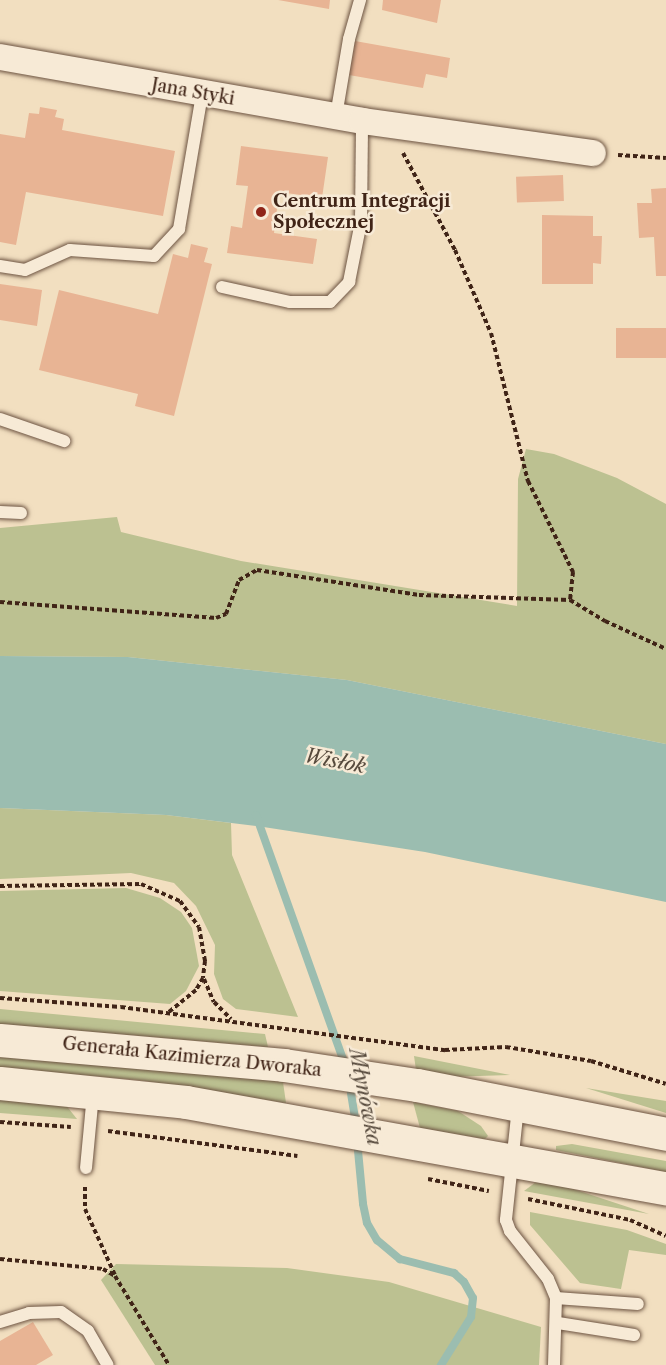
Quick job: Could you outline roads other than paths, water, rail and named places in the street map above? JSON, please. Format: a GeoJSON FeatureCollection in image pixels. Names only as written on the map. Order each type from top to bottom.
{"type":"FeatureCollection","features":[{"type":"Feature","properties":{"kind":"main road","name":"Generała Kazimierza Dworaka"},"geometry":{"type":"LineString","coordinates":[[0,1040],[284,1065],[417,1085],[666,1134]]}},
{"type":"Feature","properties":{"kind":"main road"},"geometry":{"type":"LineString","coordinates":[[0,1083],[93,1090],[289,1120],[666,1188]]}},
{"type":"Feature","properties":{"kind":"street","name":"Jana Styki"},"geometry":{"type":"LineString","coordinates":[[0,57],[374,123],[593,153]]}},
{"type":"Feature","properties":{"kind":"lane"},"geometry":{"type":"LineString","coordinates":[[336,116],[348,39],[360,0]]}},
{"type":"Feature","properties":{"kind":"lane"},"geometry":{"type":"LineString","coordinates":[[0,266],[25,270],[70,250],[154,256],[179,230],[202,94]]}},
{"type":"Feature","properties":{"kind":"lane"},"geometry":{"type":"LineString","coordinates":[[222,288],[290,302],[330,302],[349,282],[374,123]]}},
{"type":"Feature","properties":{"kind":"lane"},"geometry":{"type":"LineString","coordinates":[[0,419],[64,441]]}},
{"type":"Feature","properties":{"kind":"lane"},"geometry":{"type":"LineString","coordinates":[[0,512],[21,513]]}},
{"type":"Feature","properties":{"kind":"lane"},"geometry":{"type":"LineString","coordinates":[[86,1168],[93,1090]]}},
{"type":"Feature","properties":{"kind":"lane"},"geometry":{"type":"LineString","coordinates":[[518,1106],[505,1211],[510,1231],[548,1279],[556,1298],[558,1323],[554,1365]]}},
{"type":"Feature","properties":{"kind":"lane"},"geometry":{"type":"LineString","coordinates":[[556,1298],[638,1304]]}},
{"type":"Feature","properties":{"kind":"lane"},"geometry":{"type":"LineString","coordinates":[[0,1322],[29,1313],[61,1312],[88,1331],[108,1365]]}},
{"type":"Feature","properties":{"kind":"lane"},"geometry":{"type":"LineString","coordinates":[[558,1323],[634,1335]]}},
{"type":"Feature","properties":{"kind":"water","name":"Wisłok"},"geometry":{"type":"Polygon","coordinates":[[[0,656],[128,657],[347,680],[666,744],[666,902],[425,852],[257,826],[166,815],[0,808],[0,656]]]}},
{"type":"Feature","properties":{"kind":"waterway","name":"Młynówka"},"geometry":{"type":"LineString","coordinates":[[256,815],[346,1068]]}},
{"type":"Feature","properties":{"kind":"waterway","name":"Młynówka"},"geometry":{"type":"LineString","coordinates":[[349,1081],[356,1124]]}},
{"type":"Feature","properties":{"kind":"waterway","name":"Młynówka"},"geometry":{"type":"LineString","coordinates":[[357,1140],[363,1204],[367,1223],[377,1240],[400,1259],[454,1273],[464,1282],[473,1298],[471,1317],[441,1365]]}},
{"type":"Feature","properties":{"kind":"place","name":"Centrum Integracji Społecznej"},"geometry":{"type":"Point","coordinates":[261,212]}}]}
